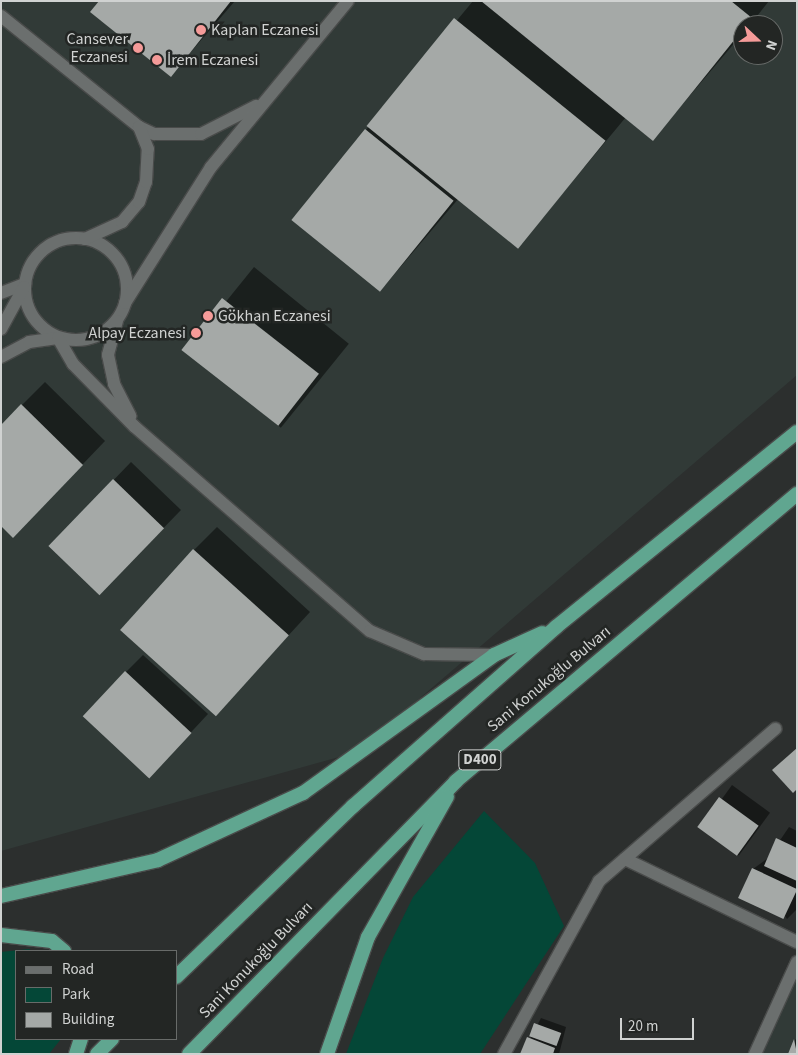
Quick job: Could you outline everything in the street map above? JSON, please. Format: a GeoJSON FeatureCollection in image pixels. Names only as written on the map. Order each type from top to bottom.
{"type":"FeatureCollection","features":[{"type":"Feature","properties":{"kind":"highway","name":"Sani Konukoğlu Bulvarı"},"geometry":{"type":"LineString","coordinates":[[178,975],[353,806],[556,627],[797,432]]}},
{"type":"Feature","properties":{"kind":"highway","name":"Sani Konukoğlu Bulvarı"},"geometry":{"type":"LineString","coordinates":[[189,1054],[456,781],[797,494]]}},
{"type":"Feature","properties":{"kind":"highway"},"geometry":{"type":"LineString","coordinates":[[1,896],[158,860],[303,793],[494,655],[556,627]]}},
{"type":"Feature","properties":{"kind":"highway"},"geometry":{"type":"LineString","coordinates":[[327,1054],[368,937],[456,781]]}},
{"type":"Feature","properties":{"kind":"highway"},"geometry":{"type":"LineString","coordinates":[[1,935],[52,941],[63,950]]}},
{"type":"Feature","properties":{"kind":"highway"},"geometry":{"type":"LineString","coordinates":[[76,1054],[81,1040]]}},
{"type":"Feature","properties":{"kind":"highway"},"geometry":{"type":"LineString","coordinates":[[97,1054],[111,1040]]}},
{"type":"Feature","properties":{"kind":"street"},"geometry":{"type":"LineString","coordinates":[[135,427],[114,384],[108,355],[117,318],[211,167],[261,104],[348,1]]}},
{"type":"Feature","properties":{"kind":"street"},"geometry":{"type":"LineString","coordinates":[[1,16],[139,127],[154,134],[201,134],[261,104]]}},
{"type":"Feature","properties":{"kind":"street"},"geometry":{"type":"LineString","coordinates":[[1,329],[39,254],[52,244],[85,239],[122,222],[138,202],[146,182],[148,149],[139,127]]}},
{"type":"Feature","properties":{"kind":"street"},"geometry":{"type":"LineString","coordinates":[[85,239],[101,244],[118,262],[127,286],[125,303]]}},
{"type":"Feature","properties":{"kind":"street"},"geometry":{"type":"LineString","coordinates":[[1,293],[25,284]]}},
{"type":"Feature","properties":{"kind":"street"},"geometry":{"type":"LineString","coordinates":[[25,284],[32,317],[58,338],[73,364],[135,427],[370,631],[424,654],[494,655]]}},
{"type":"Feature","properties":{"kind":"street"},"geometry":{"type":"LineString","coordinates":[[1,357],[30,342],[58,338],[92,338],[117,318]]}},
{"type":"Feature","properties":{"kind":"street"},"geometry":{"type":"LineString","coordinates":[[504,1054],[599,881],[775,729]]}},
{"type":"Feature","properties":{"kind":"street"},"geometry":{"type":"LineString","coordinates":[[625,859],[797,942]]}},
{"type":"Feature","properties":{"kind":"street"},"geometry":{"type":"LineString","coordinates":[[755,1054],[797,962]]}},
{"type":"Feature","properties":{"kind":"shaded area"},"geometry":{"type":"Polygon","coordinates":[[[1,1],[797,1],[797,375],[357,752],[1,851],[1,1]]]}},
{"type":"Feature","properties":{"kind":"shaded area"},"geometry":{"type":"Polygon","coordinates":[[[797,962],[797,1054],[755,1054],[797,962]]]}},
{"type":"Feature","properties":{"kind":"green space"},"geometry":{"type":"Polygon","coordinates":[[[484,811],[535,863],[564,926],[480,1054],[346,1054],[383,958],[413,897],[484,811]]]}},
{"type":"Feature","properties":{"kind":"green space"},"geometry":{"type":"Polygon","coordinates":[[[15,950],[15,1040],[60,1040],[49,1054],[1,1054],[1,952],[15,950]]]}},
{"type":"Feature","properties":{"kind":"building"},"geometry":{"type":"Polygon","coordinates":[[[99,1],[231,1],[171,77],[90,12],[99,1]]]}},
{"type":"Feature","properties":{"kind":"building"},"geometry":{"type":"Polygon","coordinates":[[[481,1],[731,1],[748,15],[733,15],[733,42],[653,141],[481,1]]]}},
{"type":"Feature","properties":{"kind":"building"},"geometry":{"type":"Polygon","coordinates":[[[454,18],[606,141],[518,249],[367,126],[454,18]]]}},
{"type":"Feature","properties":{"kind":"building"},"geometry":{"type":"Polygon","coordinates":[[[365,129],[454,201],[380,292],[291,220],[365,129]]]}},
{"type":"Feature","properties":{"kind":"building"},"geometry":{"type":"Polygon","coordinates":[[[222,298],[319,374],[278,426],[181,350],[222,298]]]}},
{"type":"Feature","properties":{"kind":"building"},"geometry":{"type":"Polygon","coordinates":[[[21,404],[83,465],[13,538],[1,526],[1,425],[21,404]]]}},
{"type":"Feature","properties":{"kind":"building"},"geometry":{"type":"Polygon","coordinates":[[[113,479],[164,528],[99,595],[48,546],[113,479]]]}},
{"type":"Feature","properties":{"kind":"building"},"geometry":{"type":"Polygon","coordinates":[[[193,549],[289,635],[216,716],[120,630],[193,549]]]}},
{"type":"Feature","properties":{"kind":"building"},"geometry":{"type":"Polygon","coordinates":[[[125,671],[192,733],[149,778],[83,716],[125,671]]]}},
{"type":"Feature","properties":{"kind":"building"},"geometry":{"type":"Polygon","coordinates":[[[797,748],[797,789],[793,793],[772,770],[797,748]]]}},
{"type":"Feature","properties":{"kind":"building"},"geometry":{"type":"Polygon","coordinates":[[[719,797],[759,826],[737,856],[697,827],[719,797]]]}},
{"type":"Feature","properties":{"kind":"building"},"geometry":{"type":"Polygon","coordinates":[[[776,838],[797,848],[797,881],[764,866],[776,838]]]}},
{"type":"Feature","properties":{"kind":"building"},"geometry":{"type":"Polygon","coordinates":[[[752,868],[797,889],[783,919],[738,898],[752,868]]]}},
{"type":"Feature","properties":{"kind":"building"},"geometry":{"type":"Polygon","coordinates":[[[534,1023],[561,1033],[556,1046],[529,1036],[534,1023]]]}},
{"type":"Feature","properties":{"kind":"building"},"geometry":{"type":"Polygon","coordinates":[[[527,1037],[555,1048],[553,1054],[520,1054],[527,1037]]]}},
{"type":"Feature","properties":{"kind":"building"},"geometry":{"type":"Polygon","coordinates":[[[794,1039],[797,1054],[788,1054],[794,1039]]]}},
{"type":"Feature","properties":{"kind":"place","name":"Kaplan Eczanesi"},"geometry":{"type":"Point","coordinates":[201,30]}},
{"type":"Feature","properties":{"kind":"place","name":"Cansever Eczanesi"},"geometry":{"type":"Point","coordinates":[138,48]}},
{"type":"Feature","properties":{"kind":"place","name":"İrem Eczanesi"},"geometry":{"type":"Point","coordinates":[157,60]}},
{"type":"Feature","properties":{"kind":"place","name":"Gökhan Eczanesi"},"geometry":{"type":"Point","coordinates":[208,316]}},
{"type":"Feature","properties":{"kind":"place","name":"Alpay Eczanesi"},"geometry":{"type":"Point","coordinates":[196,333]}}]}
